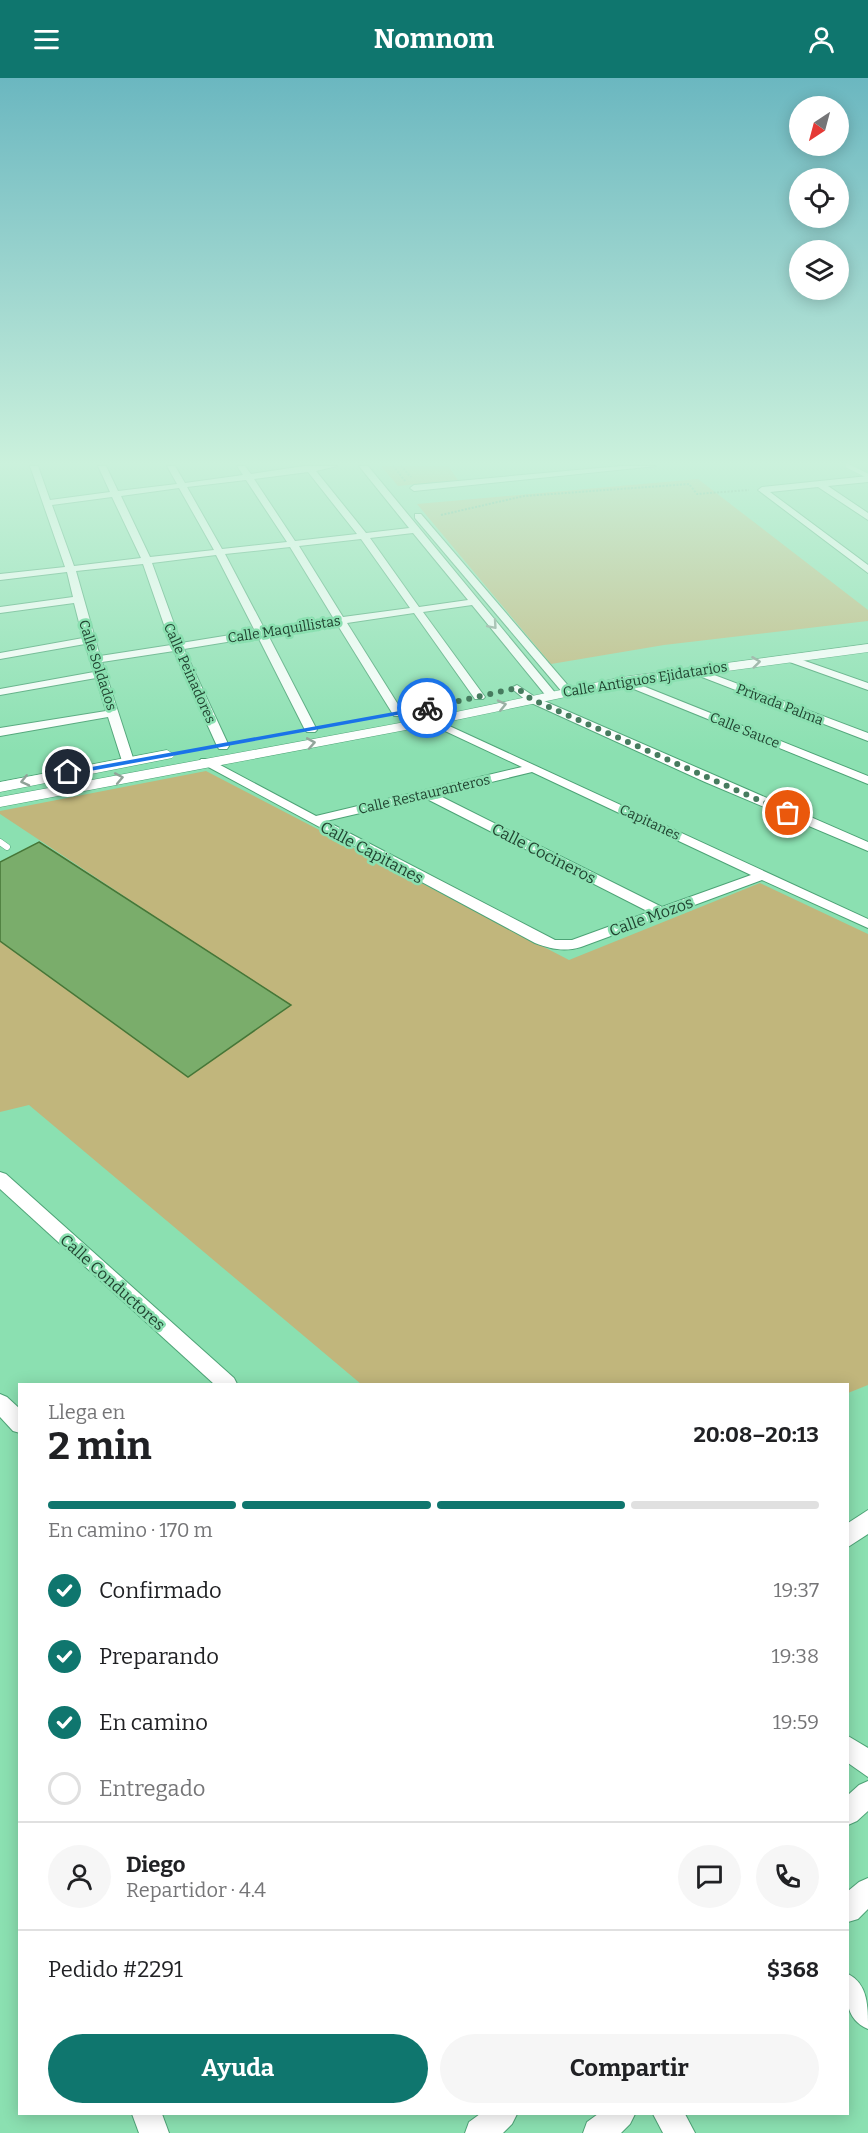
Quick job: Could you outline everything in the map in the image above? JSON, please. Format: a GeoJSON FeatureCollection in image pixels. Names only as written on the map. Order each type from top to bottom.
{"type":"FeatureCollection","features":[{"type":"Feature","properties":{"kind":"street","name":"Calle Soldados"},"geometry":{"type":"LineString","coordinates":[[68,562],[95,660],[128,761]]}},
{"type":"Feature","properties":{"kind":"street"},"geometry":{"type":"LineString","coordinates":[[0,578],[139,562]]}},
{"type":"Feature","properties":{"kind":"street","name":"Calle Peinadores"},"geometry":{"type":"LineString","coordinates":[[147,562],[177,646],[223,746]]}},
{"type":"Feature","properties":{"kind":"street"},"geometry":{"type":"LineString","coordinates":[[224,562],[311,730]]}},
{"type":"Feature","properties":{"kind":"street"},"geometry":{"type":"LineString","coordinates":[[303,562],[338,621],[398,714]]}},
{"type":"Feature","properties":{"kind":"street"},"geometry":{"type":"LineString","coordinates":[[383,562],[479,697]]}},
{"type":"Feature","properties":{"kind":"street"},"geometry":{"type":"LineString","coordinates":[[441,562],[547,688]]}},
{"type":"Feature","properties":{"kind":"street"},"geometry":{"type":"LineString","coordinates":[[458,562],[563,685]]}},
{"type":"Feature","properties":{"kind":"street"},"geometry":{"type":"LineString","coordinates":[[0,609],[78,599]]}},
{"type":"Feature","properties":{"kind":"street","name":"Calle Maquillistas"},"geometry":{"type":"LineString","coordinates":[[95,660],[473,602]]}},
{"type":"Feature","properties":{"kind":"street","name":"Calle Antiguos Ejidatarios"},"geometry":{"type":"LineString","coordinates":[[0,787],[128,761],[398,714],[517,688],[547,688],[563,685],[651,663],[868,635]]}},
{"type":"Feature","properties":{"kind":"street"},"geometry":{"type":"LineString","coordinates":[[0,656],[89,640]]}},
{"type":"Feature","properties":{"kind":"street","name":"Calle Antiguos Ejidatarios"},"geometry":{"type":"LineString","coordinates":[[563,685],[622,681],[868,648]]}},
{"type":"Feature","properties":{"kind":"street"},"geometry":{"type":"LineString","coordinates":[[788,658],[868,687]]}},
{"type":"Feature","properties":{"kind":"street","name":"Privada Palma"},"geometry":{"type":"LineString","coordinates":[[693,670],[868,737]]}},
{"type":"Feature","properties":{"kind":"street"},"geometry":{"type":"LineString","coordinates":[[0,692],[100,674]]}},
{"type":"Feature","properties":{"kind":"street","name":"Calle Sauce"},"geometry":{"type":"LineString","coordinates":[[622,681],[868,780]]}},
{"type":"Feature","properties":{"kind":"street"},"geometry":{"type":"LineString","coordinates":[[517,688],[531,699],[868,847]]}},
{"type":"Feature","properties":{"kind":"street","name":"Calle Antiguos Ejidatarios"},"geometry":{"type":"LineString","coordinates":[[0,802],[432,721],[531,699],[547,688]]}},
{"type":"Feature","properties":{"kind":"street"},"geometry":{"type":"LineString","coordinates":[[0,732],[114,713]]}},
{"type":"Feature","properties":{"kind":"street","name":"Capitanes"},"geometry":{"type":"LineString","coordinates":[[432,721],[868,924]]}},
{"type":"Feature","properties":{"kind":"street","name":"Calle Capitanes"},"geometry":{"type":"LineString","coordinates":[[206,762],[540,940]]}},
{"type":"Feature","properties":{"kind":"street"},"geometry":{"type":"LineString","coordinates":[[850,773],[868,767]]}},
{"type":"Feature","properties":{"kind":"street","name":"Calle Restauranteros"},"geometry":{"type":"LineString","coordinates":[[313,820],[535,768]]}},
{"type":"Feature","properties":{"kind":"street","name":"Calle Cocineros"},"geometry":{"type":"LineString","coordinates":[[428,794],[660,912]]}},
{"type":"Feature","properties":{"kind":"street","name":"Calle Mozos"},"geometry":{"type":"LineString","coordinates":[[540,940],[565,947],[762,875]]}},
{"type":"Feature","properties":{"kind":"street","name":"Calle Conductores"},"geometry":{"type":"LineString","coordinates":[[0,1179],[226,1383]]}},
{"type":"Feature","properties":{"kind":"street"},"geometry":{"type":"LineString","coordinates":[[0,1403],[18,1422]]}},
{"type":"Feature","properties":{"kind":"street"},"geometry":{"type":"LineString","coordinates":[[849,1535],[868,1521]]}},
{"type":"Feature","properties":{"kind":"street"},"geometry":{"type":"LineString","coordinates":[[849,1749],[868,1764]]}},
{"type":"Feature","properties":{"kind":"street"},"geometry":{"type":"LineString","coordinates":[[849,1811],[868,1794]]}},
{"type":"Feature","properties":{"kind":"street"},"geometry":{"type":"LineString","coordinates":[[849,1908],[868,1891]]}},
{"type":"Feature","properties":{"kind":"street"},"geometry":{"type":"LineString","coordinates":[[849,1989],[868,2015]]}},
{"type":"Feature","properties":{"kind":"street"},"geometry":{"type":"LineString","coordinates":[[147,2115],[154,2133]]}},
{"type":"Feature","properties":{"kind":"street"},"geometry":{"type":"LineString","coordinates":[[480,2133],[501,2115]]}},
{"type":"Feature","properties":{"kind":"street"},"geometry":{"type":"LineString","coordinates":[[598,2133],[619,2115]]}},
{"type":"Feature","properties":{"kind":"street"},"geometry":{"type":"LineString","coordinates":[[669,2115],[680,2133]]}},
{"type":"Feature","properties":{"kind":"shaded area"},"geometry":{"type":"Polygon","coordinates":[[[465,562],[806,562],[868,610],[868,621],[664,645],[551,664],[465,562]]]}},
{"type":"Feature","properties":{"kind":"shaded area"},"geometry":{"type":"Polygon","coordinates":[[[206,771],[569,960],[760,883],[868,934],[868,1385],[849,1393],[849,1383],[360,1383],[29,1105],[0,1112],[0,940],[188,1077],[290,1006],[0,814],[0,811],[206,771]]]}},
{"type":"Feature","properties":{"kind":"building"},"geometry":{"type":"Polygon","coordinates":[[[39,842],[291,1005],[188,1077],[0,941],[0,862],[39,842]]]}},
{"type":"Feature","properties":{"kind":"way so far"},"geometry":{"type":"LineString","coordinates":[[427,708],[517,688],[531,699],[788,813]]}},
{"type":"Feature","properties":{"kind":"route"},"geometry":{"type":"LineString","coordinates":[[68,772],[427,708]]}}]}
